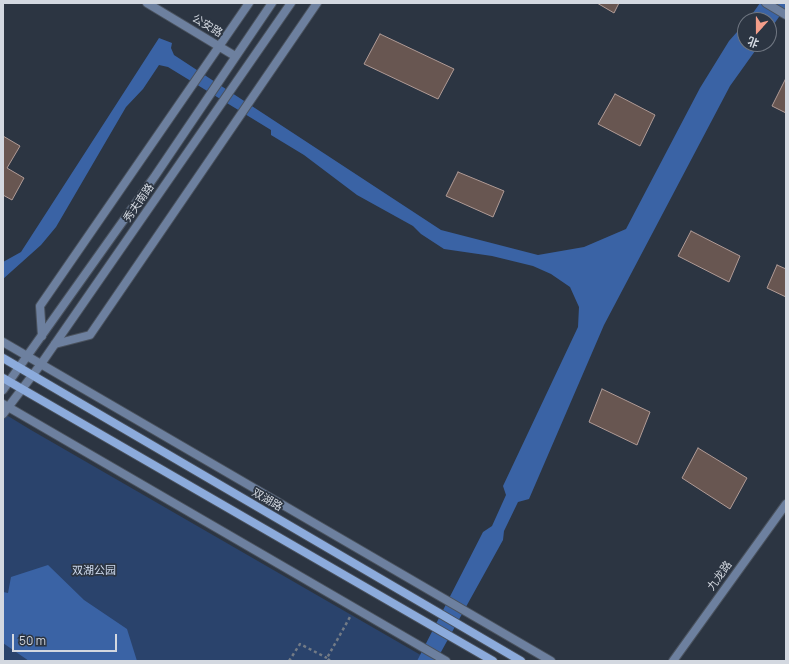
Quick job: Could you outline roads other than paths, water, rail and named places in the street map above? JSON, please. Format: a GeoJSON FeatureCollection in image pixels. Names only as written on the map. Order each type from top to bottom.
{"type":"FeatureCollection","features":[{"type":"Feature","properties":{"kind":"main road","name":"双湖路"},"geometry":{"type":"LineString","coordinates":[[3,358],[521,661]]}},
{"type":"Feature","properties":{"kind":"main road"},"geometry":{"type":"LineString","coordinates":[[6,380],[493,661]]}},
{"type":"Feature","properties":{"kind":"street","name":"公安路"},"geometry":{"type":"LineString","coordinates":[[147,3],[235,56]]}},
{"type":"Feature","properties":{"kind":"street"},"geometry":{"type":"LineString","coordinates":[[42,336],[40,306],[249,3]]}},
{"type":"Feature","properties":{"kind":"street","name":"秀夫南路"},"geometry":{"type":"LineString","coordinates":[[3,390],[6,380],[20,367],[28,356],[155,176],[272,3]]}},
{"type":"Feature","properties":{"kind":"street","name":"秀夫南路"},"geometry":{"type":"LineString","coordinates":[[3,414],[6,406],[23,390],[33,376],[291,3]]}},
{"type":"Feature","properties":{"kind":"street"},"geometry":{"type":"LineString","coordinates":[[55,344],[90,336],[317,3]]}},
{"type":"Feature","properties":{"kind":"street"},"geometry":{"type":"LineString","coordinates":[[766,3],[786,15]]}},
{"type":"Feature","properties":{"kind":"street"},"geometry":{"type":"LineString","coordinates":[[3,342],[551,661]]}},
{"type":"Feature","properties":{"kind":"street"},"geometry":{"type":"LineString","coordinates":[[6,406],[446,661]]}},
{"type":"Feature","properties":{"kind":"street","name":"九龙路"},"geometry":{"type":"LineString","coordinates":[[673,661],[786,504]]}},
{"type":"Feature","properties":{"kind":"park label","name":"双湖公园"},"geometry":{"type":"Point","coordinates":[94,571]}}]}
